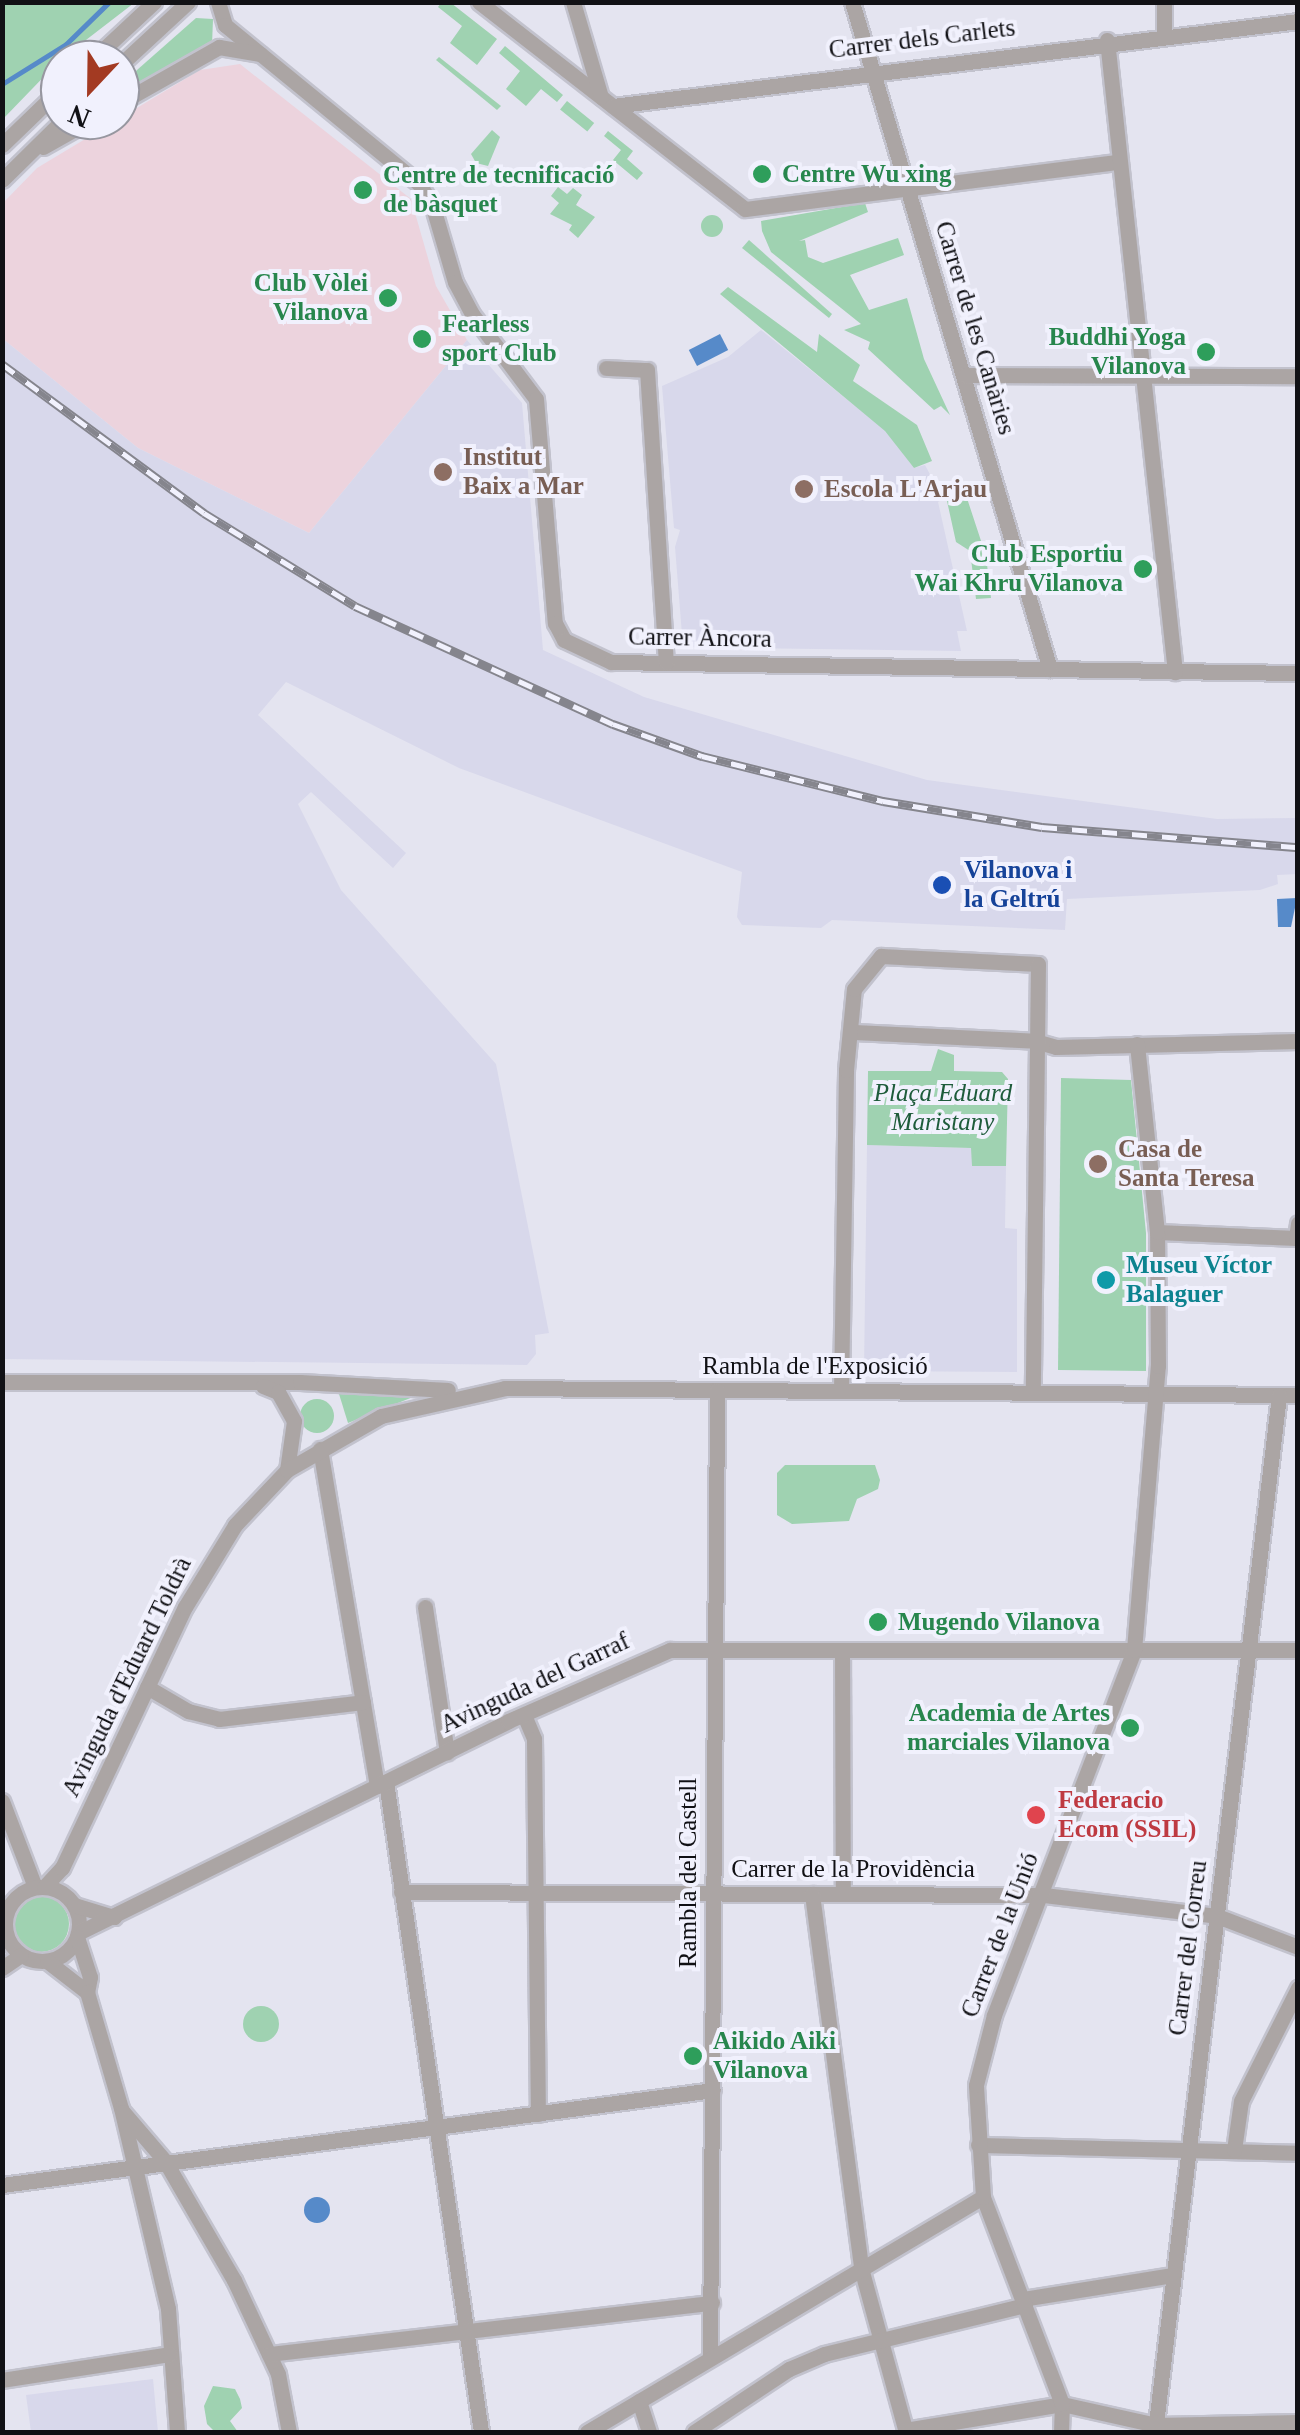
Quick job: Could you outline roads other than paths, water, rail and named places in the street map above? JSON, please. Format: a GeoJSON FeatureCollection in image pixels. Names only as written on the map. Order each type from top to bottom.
{"type":"FeatureCollection","features":[{"type":"Feature","properties":{"kind":"street"},"geometry":{"type":"LineString","coordinates":[[113,40],[154,2]]}},
{"type":"Feature","properties":{"kind":"street"},"geometry":{"type":"LineString","coordinates":[[140,46],[188,2]]}},
{"type":"Feature","properties":{"kind":"street"},"geometry":{"type":"LineString","coordinates":[[140,92],[219,47],[226,25],[218,2]]}},
{"type":"Feature","properties":{"kind":"street"},"geometry":{"type":"LineString","coordinates":[[479,2],[744,209],[1119,162]]}},
{"type":"Feature","properties":{"kind":"street"},"geometry":{"type":"LineString","coordinates":[[572,2],[607,101]]}},
{"type":"Feature","properties":{"kind":"street","name":"Carrer de les Canàries"},"geometry":{"type":"LineString","coordinates":[[852,2],[1050,669]]}},
{"type":"Feature","properties":{"kind":"street"},"geometry":{"type":"LineString","coordinates":[[1164,2],[1164,34]]}},
{"type":"Feature","properties":{"kind":"street","name":"Carrer dels Carlets"},"geometry":{"type":"LineString","coordinates":[[607,101],[1106,40],[1298,21]]}},
{"type":"Feature","properties":{"kind":"street","name":"Carrer Àncora"},"geometry":{"type":"LineString","coordinates":[[226,25],[418,184],[432,204],[472,314],[527,381],[542,429],[555,623],[564,640],[610,662],[1298,673]]}},
{"type":"Feature","properties":{"kind":"street"},"geometry":{"type":"LineString","coordinates":[[1106,40],[1175,672]]}},
{"type":"Feature","properties":{"kind":"street","name":"Carrer Àncora"},"geometry":{"type":"LineString","coordinates":[[219,47],[260,54]]}},
{"type":"Feature","properties":{"kind":"street"},"geometry":{"type":"LineString","coordinates":[[2,145],[40,108]]}},
{"type":"Feature","properties":{"kind":"street"},"geometry":{"type":"LineString","coordinates":[[2,180],[42,140]]}},
{"type":"Feature","properties":{"kind":"street"},"geometry":{"type":"LineString","coordinates":[[22,159],[56,140]]}},
{"type":"Feature","properties":{"kind":"street"},"geometry":{"type":"LineString","coordinates":[[606,368],[648,370],[666,662]]}},
{"type":"Feature","properties":{"kind":"street"},"geometry":{"type":"LineString","coordinates":[[965,375],[1298,376]]}},
{"type":"Feature","properties":{"kind":"street"},"geometry":{"type":"LineString","coordinates":[[841,1391],[846,1070],[854,1032],[854,989],[881,956],[1038,964],[1033,1393]]}},
{"type":"Feature","properties":{"kind":"street"},"geometry":{"type":"LineString","coordinates":[[854,1032],[1035,1041],[1056,1048],[1298,1041]]}},
{"type":"Feature","properties":{"kind":"street","name":"Carrer de la Unió"},"geometry":{"type":"LineString","coordinates":[[1061,2432],[1062,2404],[983,2197],[978,2144],[982,2055],[1134,1650],[1157,1394],[1157,1232],[1136,1044]]}},
{"type":"Feature","properties":{"kind":"street"},"geometry":{"type":"LineString","coordinates":[[1157,1232],[1297,1230]]}},
{"type":"Feature","properties":{"kind":"street","name":"Rambla de l'Exposició"},"geometry":{"type":"LineString","coordinates":[[2,1382],[472,1391],[1298,1395]]}},
{"type":"Feature","properties":{"kind":"street"},"geometry":{"type":"LineString","coordinates":[[259,1385],[278,1392],[294,1422],[287,1470]]}},
{"type":"Feature","properties":{"kind":"street","name":"Rambla del Castell"},"geometry":{"type":"LineString","coordinates":[[710,2355],[716,1390]]}},
{"type":"Feature","properties":{"kind":"street","name":"Rambla de l'Exposició"},"geometry":{"type":"LineString","coordinates":[[320,1449],[382,1416],[472,1391]]}},
{"type":"Feature","properties":{"kind":"street","name":"Carrer del Correu"},"geometry":{"type":"LineString","coordinates":[[1156,2425],[1279,1395]]}},
{"type":"Feature","properties":{"kind":"street"},"geometry":{"type":"LineString","coordinates":[[320,1449],[400,1892],[480,2432]]}},
{"type":"Feature","properties":{"kind":"street","name":"Avinguda d'Eduard Toldrà"},"geometry":{"type":"LineString","coordinates":[[40,1887],[62,1868],[220,1545],[287,1470],[320,1449]]}},
{"type":"Feature","properties":{"kind":"street"},"geometry":{"type":"LineString","coordinates":[[425,1606],[447,1752]]}},
{"type":"Feature","properties":{"kind":"street","name":"Avinguda del Garraf"},"geometry":{"type":"LineString","coordinates":[[77,1935],[636,1662],[714,1646],[842,1650],[1298,1650]]}},
{"type":"Feature","properties":{"kind":"street"},"geometry":{"type":"LineString","coordinates":[[842,1650],[842,1894]]}},
{"type":"Feature","properties":{"kind":"street"},"geometry":{"type":"LineString","coordinates":[[147,1688],[188,1711],[219,1719],[364,1702]]}},
{"type":"Feature","properties":{"kind":"street"},"geometry":{"type":"LineString","coordinates":[[524,1715],[534,1739],[538,2114]]}},
{"type":"Feature","properties":{"kind":"street"},"geometry":{"type":"LineString","coordinates":[[2,1801],[19,1857],[40,1887],[114,1916]]}},
{"type":"Feature","properties":{"kind":"street"},"geometry":{"type":"LineString","coordinates":[[19,1857],[4,1932],[21,1955],[47,1960],[87,1992]]}},
{"type":"Feature","properties":{"kind":"street"},"geometry":{"type":"LineString","coordinates":[[62,1868],[90,1977],[87,1992],[121,2108],[131,2169],[168,2310],[177,2432]]}},
{"type":"Feature","properties":{"kind":"street"},"geometry":{"type":"LineString","coordinates":[[11,1902],[40,1887]]}},
{"type":"Feature","properties":{"kind":"street","name":"Carrer de la Providència"},"geometry":{"type":"LineString","coordinates":[[400,1892],[1044,1895],[1217,1916],[1298,1947]]}},
{"type":"Feature","properties":{"kind":"street"},"geometry":{"type":"LineString","coordinates":[[812,1894],[861,2268],[884,2340],[905,2431],[1062,2404],[1156,2425],[1270,2428],[1298,2422]]}},
{"type":"Feature","properties":{"kind":"street"},"geometry":{"type":"LineString","coordinates":[[47,1960],[65,1953],[77,1935]]}},
{"type":"Feature","properties":{"kind":"street"},"geometry":{"type":"LineString","coordinates":[[2,1968],[21,1955]]}},
{"type":"Feature","properties":{"kind":"street"},"geometry":{"type":"LineString","coordinates":[[1234,2150],[1241,2101],[1298,1988]]}},
{"type":"Feature","properties":{"kind":"street"},"geometry":{"type":"LineString","coordinates":[[2,2185],[434,2123],[538,2114],[713,2090]]}},
{"type":"Feature","properties":{"kind":"street"},"geometry":{"type":"LineString","coordinates":[[121,2108],[165,2161],[268,2354],[289,2432]]}},
{"type":"Feature","properties":{"kind":"street"},"geometry":{"type":"LineString","coordinates":[[978,2144],[1298,2152]]}},
{"type":"Feature","properties":{"kind":"street"},"geometry":{"type":"LineString","coordinates":[[587,2432],[710,2355],[983,2197]]}},
{"type":"Feature","properties":{"kind":"street"},"geometry":{"type":"LineString","coordinates":[[694,2432],[789,2369],[1024,2302],[1173,2275]]}},
{"type":"Feature","properties":{"kind":"street"},"geometry":{"type":"LineString","coordinates":[[268,2354],[464,2328],[712,2304]]}},
{"type":"Feature","properties":{"kind":"street"},"geometry":{"type":"LineString","coordinates":[[2,2380],[170,2354]]}},
{"type":"Feature","properties":{"kind":"street"},"geometry":{"type":"LineString","coordinates":[[639,2401],[649,2432]]}},
{"type":"Feature","properties":{"kind":"water"},"geometry":{"type":"Polygon","coordinates":[[[720,334],[728,350],[697,366],[689,350],[720,334]]]}},
{"type":"Feature","properties":{"kind":"water"},"geometry":{"type":"Polygon","coordinates":[[[1297,898],[1291,927],[1278,927],[1277,899],[1297,898]]]}},
{"type":"Feature","properties":{"kind":"water"},"geometry":{"type":"Polygon","coordinates":[[[317,2197],[326,2201],[330,2210],[326,2219],[317,2223],[308,2219],[304,2210],[308,2201],[317,2197]]]}},
{"type":"Feature","properties":{"kind":"waterway"},"geometry":{"type":"LineString","coordinates":[[2,84],[66,44],[109,2]]}},
{"type":"Feature","properties":{"kind":"railway"},"geometry":{"type":"LineString","coordinates":[[2,364],[204,513],[355,606],[613,724],[702,756],[883,801],[1042,827],[1298,847]]}},
{"type":"Feature","properties":{"kind":"place","name":"Centre Wu xing"},"geometry":{"type":"Point","coordinates":[762,174]}},
{"type":"Feature","properties":{"kind":"place","name":"Centre de tecnificació de bàsquet"},"geometry":{"type":"Point","coordinates":[363,190]}},
{"type":"Feature","properties":{"kind":"place","name":"Club Vòlei Vilanova"},"geometry":{"type":"Point","coordinates":[388,298]}},
{"type":"Feature","properties":{"kind":"place","name":"Fearless sport Club"},"geometry":{"type":"Point","coordinates":[422,339]}},
{"type":"Feature","properties":{"kind":"place","name":"Buddhi Yoga Vilanova"},"geometry":{"type":"Point","coordinates":[1206,352]}},
{"type":"Feature","properties":{"kind":"place","name":"Institut Baix a Mar"},"geometry":{"type":"Point","coordinates":[443,472]}},
{"type":"Feature","properties":{"kind":"place","name":"Escola L'Arjau"},"geometry":{"type":"Point","coordinates":[804,489]}},
{"type":"Feature","properties":{"kind":"place","name":"Club Esportiu Wai Khru Vilanova"},"geometry":{"type":"Point","coordinates":[1143,569]}},
{"type":"Feature","properties":{"kind":"place","name":"Vilanova i la Geltrú"},"geometry":{"type":"Point","coordinates":[942,885]}},
{"type":"Feature","properties":{"kind":"place","name":"Casa de Santa Teresa"},"geometry":{"type":"Point","coordinates":[1098,1164]}},
{"type":"Feature","properties":{"kind":"place","name":"Museu Víctor Balaguer"},"geometry":{"type":"Point","coordinates":[1106,1280]}},
{"type":"Feature","properties":{"kind":"place","name":"Mugendo Vilanova"},"geometry":{"type":"Point","coordinates":[878,1622]}},
{"type":"Feature","properties":{"kind":"place","name":"Academia de Artes marciales Vilanova"},"geometry":{"type":"Point","coordinates":[1130,1728]}},
{"type":"Feature","properties":{"kind":"place","name":"Federacio Ecom (SSIL)"},"geometry":{"type":"Point","coordinates":[1036,1815]}},
{"type":"Feature","properties":{"kind":"place","name":"Aikido Aiki Vilanova"},"geometry":{"type":"Point","coordinates":[693,2056]}},
{"type":"Feature","properties":{"kind":"park label","name":"Plaça Eduard Maristany"},"geometry":{"type":"Point","coordinates":[943,1108]}}]}
